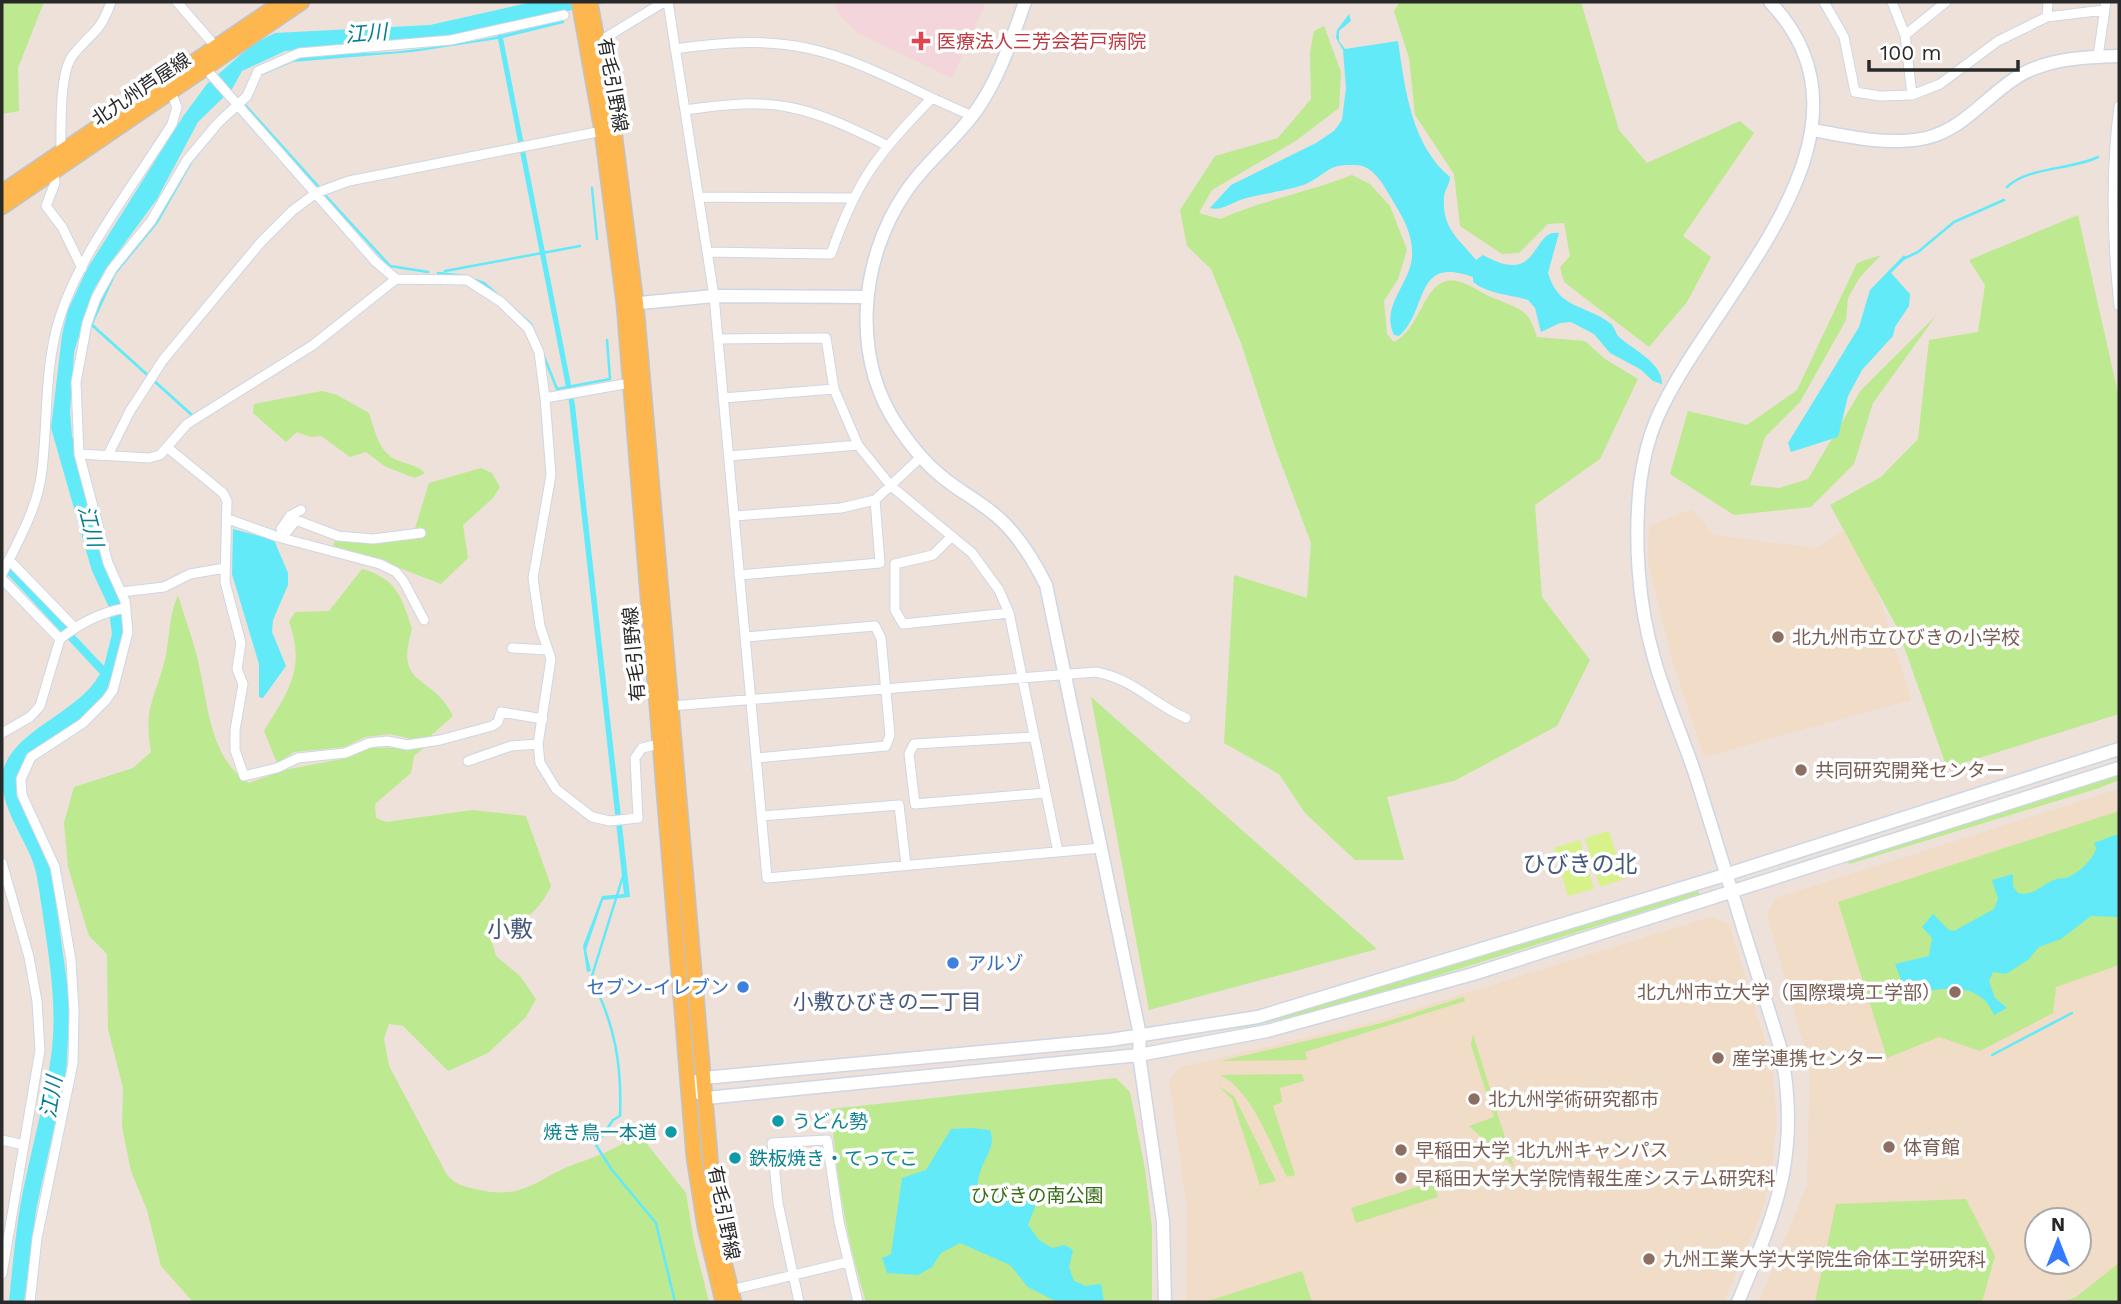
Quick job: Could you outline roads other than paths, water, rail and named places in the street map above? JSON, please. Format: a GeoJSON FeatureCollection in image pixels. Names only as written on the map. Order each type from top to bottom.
{"type":"FeatureCollection","features":[{"type":"Feature","properties":{"kind":"main road","name":"北九州芦屋線"},"geometry":{"type":"LineString","coordinates":[[2,208],[169,87],[216,47],[282,2]]}},
{"type":"Feature","properties":{"kind":"main road","name":"北九州芦屋線"},"geometry":{"type":"LineString","coordinates":[[2,192],[169,87],[211,73],[302,2]]}},
{"type":"Feature","properties":{"kind":"main road","name":"有毛引野線"},"geometry":{"type":"LineString","coordinates":[[579,2],[592,42],[621,183],[630,304],[670,706],[667,743],[688,1084],[696,1169],[730,1298]]}},
{"type":"Feature","properties":{"kind":"main road","name":"有毛引野線"},"geometry":{"type":"LineString","coordinates":[[590,2],[602,131],[630,304],[629,383],[704,1078],[715,1204],[730,1298]]}},
{"type":"Feature","properties":{"kind":"street"},"geometry":{"type":"LineString","coordinates":[[61,153],[66,71],[72,56],[103,26],[111,2]]}},
{"type":"Feature","properties":{"kind":"street"},"geometry":{"type":"LineString","coordinates":[[177,2],[216,47]]}},
{"type":"Feature","properties":{"kind":"street"},"geometry":{"type":"LineString","coordinates":[[592,42],[666,2],[714,296],[767,878],[1101,848]]}},
{"type":"Feature","properties":{"kind":"street"},"geometry":{"type":"LineString","coordinates":[[1025,2],[999,74],[972,116],[906,191],[887,222],[873,262],[866,297],[872,363],[883,399],[898,428],[921,457],[941,476],[1000,519],[1035,563],[1046,586],[1055,618],[1063,675],[1140,1035],[1139,1055],[1163,1221],[1165,1302]]}},
{"type":"Feature","properties":{"kind":"street"},"geometry":{"type":"LineString","coordinates":[[1738,1302],[1780,1198],[1790,1115],[1782,1050],[1647,628],[1638,519],[1640,484],[1649,441],[1678,378],[1744,276],[1789,197],[1806,158],[1813,130],[1814,107],[1805,56],[1792,30],[1770,2]]}},
{"type":"Feature","properties":{"kind":"street"},"geometry":{"type":"LineString","coordinates":[[1824,2],[1844,37],[1855,92],[1880,96],[1912,95],[1940,84],[1998,41],[2047,17],[2105,6],[2098,56]]}},
{"type":"Feature","properties":{"kind":"street"},"geometry":{"type":"LineString","coordinates":[[1892,2],[1905,35],[1912,95]]}},
{"type":"Feature","properties":{"kind":"street"},"geometry":{"type":"LineString","coordinates":[[1905,35],[1947,2]]}},
{"type":"Feature","properties":{"kind":"street"},"geometry":{"type":"LineString","coordinates":[[2047,17],[2048,2]]}},
{"type":"Feature","properties":{"kind":"street"},"geometry":{"type":"LineString","coordinates":[[30,1302],[37,1238],[73,1063],[74,1011],[71,960],[55,867],[22,795],[21,779],[32,757],[83,723],[113,690],[128,632],[126,608],[108,563],[79,454],[76,382],[87,323],[96,298],[112,270],[151,221],[187,160],[247,96],[258,71],[299,53],[451,40],[564,15]]}},
{"type":"Feature","properties":{"kind":"street"},"geometry":{"type":"LineString","coordinates":[[675,49],[749,41],[798,44],[848,59],[972,116]]}},
{"type":"Feature","properties":{"kind":"street"},"geometry":{"type":"LineString","coordinates":[[1813,130],[1869,141],[1926,138],[1975,114],[2023,74],[2070,57],[2119,55]]}},
{"type":"Feature","properties":{"kind":"street"},"geometry":{"type":"LineString","coordinates":[[211,73],[374,261],[396,279],[467,280],[501,302],[527,328],[539,352],[551,475],[533,578],[540,626],[551,659],[538,744],[540,763],[556,789],[592,817],[610,821],[638,818],[635,758],[642,748],[667,743]]}},
{"type":"Feature","properties":{"kind":"street"},"geometry":{"type":"LineString","coordinates":[[60,639],[2,576],[35,499],[42,473],[51,353],[67,296],[172,124],[177,107],[169,87]]}},
{"type":"Feature","properties":{"kind":"street"},"geometry":{"type":"LineString","coordinates":[[707,252],[831,254],[853,198],[886,145],[932,98]]}},
{"type":"Feature","properties":{"kind":"street"},"geometry":{"type":"LineString","coordinates":[[685,110],[721,104],[777,103],[802,108],[837,121],[886,145]]}},
{"type":"Feature","properties":{"kind":"street"},"geometry":{"type":"LineString","coordinates":[[2119,106],[2114,141],[2112,238],[2119,306]]}},
{"type":"Feature","properties":{"kind":"street"},"geometry":{"type":"LineString","coordinates":[[108,456],[130,411],[163,360],[261,242],[292,211],[316,193],[349,181],[602,131]]}},
{"type":"Feature","properties":{"kind":"street"},"geometry":{"type":"LineString","coordinates":[[54,172],[55,183],[46,206],[62,227],[82,268]]}},
{"type":"Feature","properties":{"kind":"street"},"geometry":{"type":"LineString","coordinates":[[698,197],[853,198]]}},
{"type":"Feature","properties":{"kind":"street"},"geometry":{"type":"LineString","coordinates":[[79,454],[149,458],[160,455],[187,424],[313,345],[396,279]]}},
{"type":"Feature","properties":{"kind":"street"},"geometry":{"type":"LineString","coordinates":[[630,304],[714,296],[801,294],[866,297]]}},
{"type":"Feature","properties":{"kind":"street"},"geometry":{"type":"LineString","coordinates":[[718,339],[826,338],[834,389],[858,445],[891,486],[952,536],[986,570],[1010,613],[1032,737],[1058,852]]}},
{"type":"Feature","properties":{"kind":"street"},"geometry":{"type":"LineString","coordinates":[[545,398],[629,383]]}},
{"type":"Feature","properties":{"kind":"street"},"geometry":{"type":"LineString","coordinates":[[723,398],[834,389]]}},
{"type":"Feature","properties":{"kind":"street"},"geometry":{"type":"LineString","coordinates":[[729,456],[858,445]]}},
{"type":"Feature","properties":{"kind":"street"},"geometry":{"type":"LineString","coordinates":[[168,448],[223,493],[227,501],[225,582],[241,643],[237,669],[243,684],[235,750],[244,776],[277,768],[298,758],[345,753],[369,743],[387,741],[407,745],[440,740],[492,726],[498,722],[501,712],[543,719]]}},
{"type":"Feature","properties":{"kind":"street"},"geometry":{"type":"LineString","coordinates":[[734,516],[841,508],[875,500],[921,457]]}},
{"type":"Feature","properties":{"kind":"street"},"geometry":{"type":"LineString","coordinates":[[739,575],[880,563],[875,500]]}},
{"type":"Feature","properties":{"kind":"street"},"geometry":{"type":"LineString","coordinates":[[280,537],[290,516],[301,510]]}},
{"type":"Feature","properties":{"kind":"street"},"geometry":{"type":"LineString","coordinates":[[228,519],[280,537],[380,564],[396,572],[424,620]]}},
{"type":"Feature","properties":{"kind":"street"},"geometry":{"type":"LineString","coordinates":[[280,537],[296,520],[338,536],[373,539],[421,533]]}},
{"type":"Feature","properties":{"kind":"street"},"geometry":{"type":"LineString","coordinates":[[952,536],[933,555],[895,564],[895,610],[903,624],[1010,613]]}},
{"type":"Feature","properties":{"kind":"street"},"geometry":{"type":"LineString","coordinates":[[8,562],[75,628]]}},
{"type":"Feature","properties":{"kind":"street"},"geometry":{"type":"LineString","coordinates":[[121,592],[164,587],[190,574],[225,568]]}},
{"type":"Feature","properties":{"kind":"street"},"geometry":{"type":"LineString","coordinates":[[2,733],[30,717],[40,706],[60,639],[75,628],[109,611],[126,608]]}},
{"type":"Feature","properties":{"kind":"street"},"geometry":{"type":"LineString","coordinates":[[745,637],[875,626],[881,638],[890,735],[887,746],[756,758]]}},
{"type":"Feature","properties":{"kind":"street"},"geometry":{"type":"LineString","coordinates":[[512,648],[548,650]]}},
{"type":"Feature","properties":{"kind":"street"},"geometry":{"type":"LineString","coordinates":[[670,706],[1096,672],[1116,676],[1136,685],[1164,709],[1186,718]]}},
{"type":"Feature","properties":{"kind":"street"},"geometry":{"type":"LineString","coordinates":[[1032,737],[914,744],[909,754],[915,804],[1045,793]]}},
{"type":"Feature","properties":{"kind":"street"},"geometry":{"type":"LineString","coordinates":[[468,761],[511,746],[538,744]]}},
{"type":"Feature","properties":{"kind":"street"},"geometry":{"type":"LineString","coordinates":[[688,1084],[704,1078],[1140,1035],[1258,1017],[1725,875],[2119,749]]}},
{"type":"Feature","properties":{"kind":"street"},"geometry":{"type":"LineString","coordinates":[[688,1084],[706,1098],[1139,1055],[1267,1031],[1473,974],[2119,768]]}},
{"type":"Feature","properties":{"kind":"street"},"geometry":{"type":"LineString","coordinates":[[761,816],[899,805],[906,865]]}},
{"type":"Feature","properties":{"kind":"street"},"geometry":{"type":"LineString","coordinates":[[2,863],[29,957],[37,1001],[40,1050],[2,1274]]}},
{"type":"Feature","properties":{"kind":"street"},"geometry":{"type":"LineString","coordinates":[[2,1140],[24,1144]]}},
{"type":"Feature","properties":{"kind":"street"},"geometry":{"type":"LineString","coordinates":[[799,1302],[772,1167],[772,1143],[827,1140],[839,1222],[858,1302]]}},
{"type":"Feature","properties":{"kind":"street"},"geometry":{"type":"LineString","coordinates":[[730,1298],[792,1275],[848,1262]]}},
{"type":"Feature","properties":{"kind":"water","name":"江川"},"geometry":{"type":"Polygon","coordinates":[[[532,2],[609,2],[499,26],[501,35],[564,20],[564,23],[503,38],[575,405],[630,897],[603,900],[586,950],[591,971],[587,972],[583,946],[602,896],[624,894],[569,402],[498,39],[413,52],[293,62],[260,76],[273,67],[307,57],[401,51],[498,36],[495,26],[442,38],[285,51],[242,71],[232,89],[198,122],[157,199],[105,270],[92,293],[74,352],[70,411],[72,436],[108,571],[122,601],[124,638],[104,698],[83,718],[32,754],[22,765],[17,780],[51,866],[70,1005],[66,1073],[36,1210],[24,1302],[9,1302],[20,1207],[48,1076],[54,1020],[50,964],[37,876],[7,807],[2,774],[8,758],[18,745],[76,701],[100,674],[9,576],[2,572],[2,566],[13,570],[104,666],[112,634],[108,605],[92,571],[51,428],[62,335],[68,310],[87,269],[184,115],[207,84],[253,44],[275,33],[430,25],[532,2]]]}},
{"type":"Feature","properties":{"kind":"water"},"geometry":{"type":"Polygon","coordinates":[[[1349,14],[1351,21],[1339,31],[1339,41],[1345,49],[1398,41],[1407,96],[1418,132],[1426,149],[1450,177],[1444,195],[1444,209],[1449,226],[1458,239],[1476,260],[1483,255],[1515,265],[1532,255],[1543,239],[1550,234],[1559,233],[1548,273],[1559,294],[1574,305],[1610,323],[1619,337],[1658,369],[1662,384],[1610,353],[1594,334],[1571,322],[1560,323],[1541,332],[1535,308],[1528,300],[1486,289],[1473,282],[1473,277],[1454,272],[1440,273],[1431,279],[1408,325],[1399,336],[1394,335],[1391,313],[1408,272],[1411,242],[1403,219],[1385,187],[1374,174],[1361,166],[1339,166],[1302,185],[1240,200],[1222,208],[1210,208],[1231,185],[1316,143],[1334,131],[1342,120],[1346,88],[1343,50],[1336,38],[1337,30],[1349,14]]]}},
{"type":"Feature","properties":{"kind":"water"},"geometry":{"type":"Polygon","coordinates":[[[219,129],[192,163],[158,223],[116,274],[93,324],[194,415],[192,417],[90,325],[113,274],[155,223],[193,158],[219,129]]]}},
{"type":"Feature","properties":{"kind":"water"},"geometry":{"type":"Polygon","coordinates":[[[1904,255],[1906,258],[1891,273],[1910,294],[1909,306],[1895,327],[1893,336],[1862,370],[1848,396],[1838,437],[1791,452],[1788,443],[1859,327],[1870,290],[1904,255]]]}},
{"type":"Feature","properties":{"kind":"water"},"geometry":{"type":"Polygon","coordinates":[[[233,529],[274,540],[288,573],[288,585],[273,620],[272,632],[286,666],[263,698],[259,697],[259,664],[232,574],[233,529]]]}},
{"type":"Feature","properties":{"kind":"water"},"geometry":{"type":"Polygon","coordinates":[[[2119,836],[2119,917],[2091,916],[2061,939],[2039,947],[2028,960],[2006,974],[1993,972],[1989,981],[1995,998],[2007,1008],[1994,1015],[1980,997],[1962,990],[1921,992],[1911,1005],[1895,964],[1929,956],[1932,938],[1922,927],[1933,914],[1949,930],[1954,931],[1994,909],[1998,899],[1992,880],[2013,874],[2013,886],[2018,893],[2033,892],[2055,879],[2074,874],[2092,857],[2096,848],[2094,843],[2119,836]]]}},
{"type":"Feature","properties":{"kind":"water"},"geometry":{"type":"Polygon","coordinates":[[[951,1129],[990,1130],[992,1137],[978,1187],[997,1195],[1042,1189],[1028,1225],[1039,1240],[1052,1248],[1065,1245],[1073,1250],[1069,1267],[1074,1281],[1086,1286],[1101,1284],[1104,1302],[1057,1302],[1028,1287],[1010,1265],[960,1243],[941,1253],[932,1267],[918,1275],[887,1273],[882,1258],[891,1254],[902,1178],[926,1170],[951,1129]]]}},
{"type":"Feature","properties":{"kind":"waterway"},"geometry":{"type":"LineString","coordinates":[[245,105],[318,186]]}},
{"type":"Feature","properties":{"kind":"waterway"},"geometry":{"type":"LineString","coordinates":[[2007,187],[2037,172],[2098,157]]}},
{"type":"Feature","properties":{"kind":"waterway"},"geometry":{"type":"LineString","coordinates":[[592,188],[597,239]]}},
{"type":"Feature","properties":{"kind":"waterway"},"geometry":{"type":"LineString","coordinates":[[324,194],[390,266],[428,272]]}},
{"type":"Feature","properties":{"kind":"waterway"},"geometry":{"type":"LineString","coordinates":[[1903,259],[1918,252],[1954,222],[2004,200]]}},
{"type":"Feature","properties":{"kind":"waterway"},"geometry":{"type":"LineString","coordinates":[[445,271],[580,246]]}},
{"type":"Feature","properties":{"kind":"waterway"},"geometry":{"type":"LineString","coordinates":[[438,273],[466,276]]}},
{"type":"Feature","properties":{"kind":"waterway"},"geometry":{"type":"LineString","coordinates":[[472,279],[484,283],[531,324],[557,389],[610,379],[607,340]]}},
{"type":"Feature","properties":{"kind":"waterway"},"geometry":{"type":"LineString","coordinates":[[623,876],[591,979],[611,1028],[620,1080],[620,1116],[613,1120],[596,1145],[612,1170],[656,1223],[675,1302]]}},
{"type":"Feature","properties":{"kind":"waterway"},"geometry":{"type":"LineString","coordinates":[[1992,1055],[2072,1013]]}},
{"type":"Feature","properties":{"kind":"place","name":"医療法人三芳会若戸病院"},"geometry":{"type":"Point","coordinates":[921,41]}},
{"type":"Feature","properties":{"kind":"place","name":"北九州市立ひびきの小学校"},"geometry":{"type":"Point","coordinates":[1778,637]}},
{"type":"Feature","properties":{"kind":"place","name":"共同研究開発センター"},"geometry":{"type":"Point","coordinates":[1801,770]}},
{"type":"Feature","properties":{"kind":"place","name":"アルゾ"},"geometry":{"type":"Point","coordinates":[953,963]}},
{"type":"Feature","properties":{"kind":"place","name":"セブン-イレブン"},"geometry":{"type":"Point","coordinates":[743,987]}},
{"type":"Feature","properties":{"kind":"place","name":"北九州市立大学（国際環境工学部）"},"geometry":{"type":"Point","coordinates":[1955,992]}},
{"type":"Feature","properties":{"kind":"place","name":"産学連携センター"},"geometry":{"type":"Point","coordinates":[1718,1058]}},
{"type":"Feature","properties":{"kind":"place","name":"北九州学術研究都市"},"geometry":{"type":"Point","coordinates":[1474,1099]}},
{"type":"Feature","properties":{"kind":"place","name":"うどん勢"},"geometry":{"type":"Point","coordinates":[778,1121]}},
{"type":"Feature","properties":{"kind":"place","name":"焼き鳥一本道"},"geometry":{"type":"Point","coordinates":[671,1132]}},
{"type":"Feature","properties":{"kind":"place","name":"体育館"},"geometry":{"type":"Point","coordinates":[1889,1147]}},
{"type":"Feature","properties":{"kind":"place","name":"早稲田大学 北九州キャンパス"},"geometry":{"type":"Point","coordinates":[1401,1150]}},
{"type":"Feature","properties":{"kind":"place","name":"鉄板焼き・てってこ"},"geometry":{"type":"Point","coordinates":[735,1158]}},
{"type":"Feature","properties":{"kind":"place","name":"早稲田大学大学院情報生産システム研究科"},"geometry":{"type":"Point","coordinates":[1401,1178]}},
{"type":"Feature","properties":{"kind":"place","name":"九州工業大学大学院生命体工学研究科"},"geometry":{"type":"Point","coordinates":[1649,1259]}},
{"type":"Feature","properties":{"kind":"district","name":"ひびきの北"},"geometry":{"type":"Point","coordinates":[1580,864]}},
{"type":"Feature","properties":{"kind":"district","name":"小敷"},"geometry":{"type":"Point","coordinates":[510,929]}},
{"type":"Feature","properties":{"kind":"district","name":"小敷ひびきの二丁目"},"geometry":{"type":"Point","coordinates":[887,1001]}},
{"type":"Feature","properties":{"kind":"park label","name":"ひびきの南公園"},"geometry":{"type":"Point","coordinates":[1037,1195]}}]}
